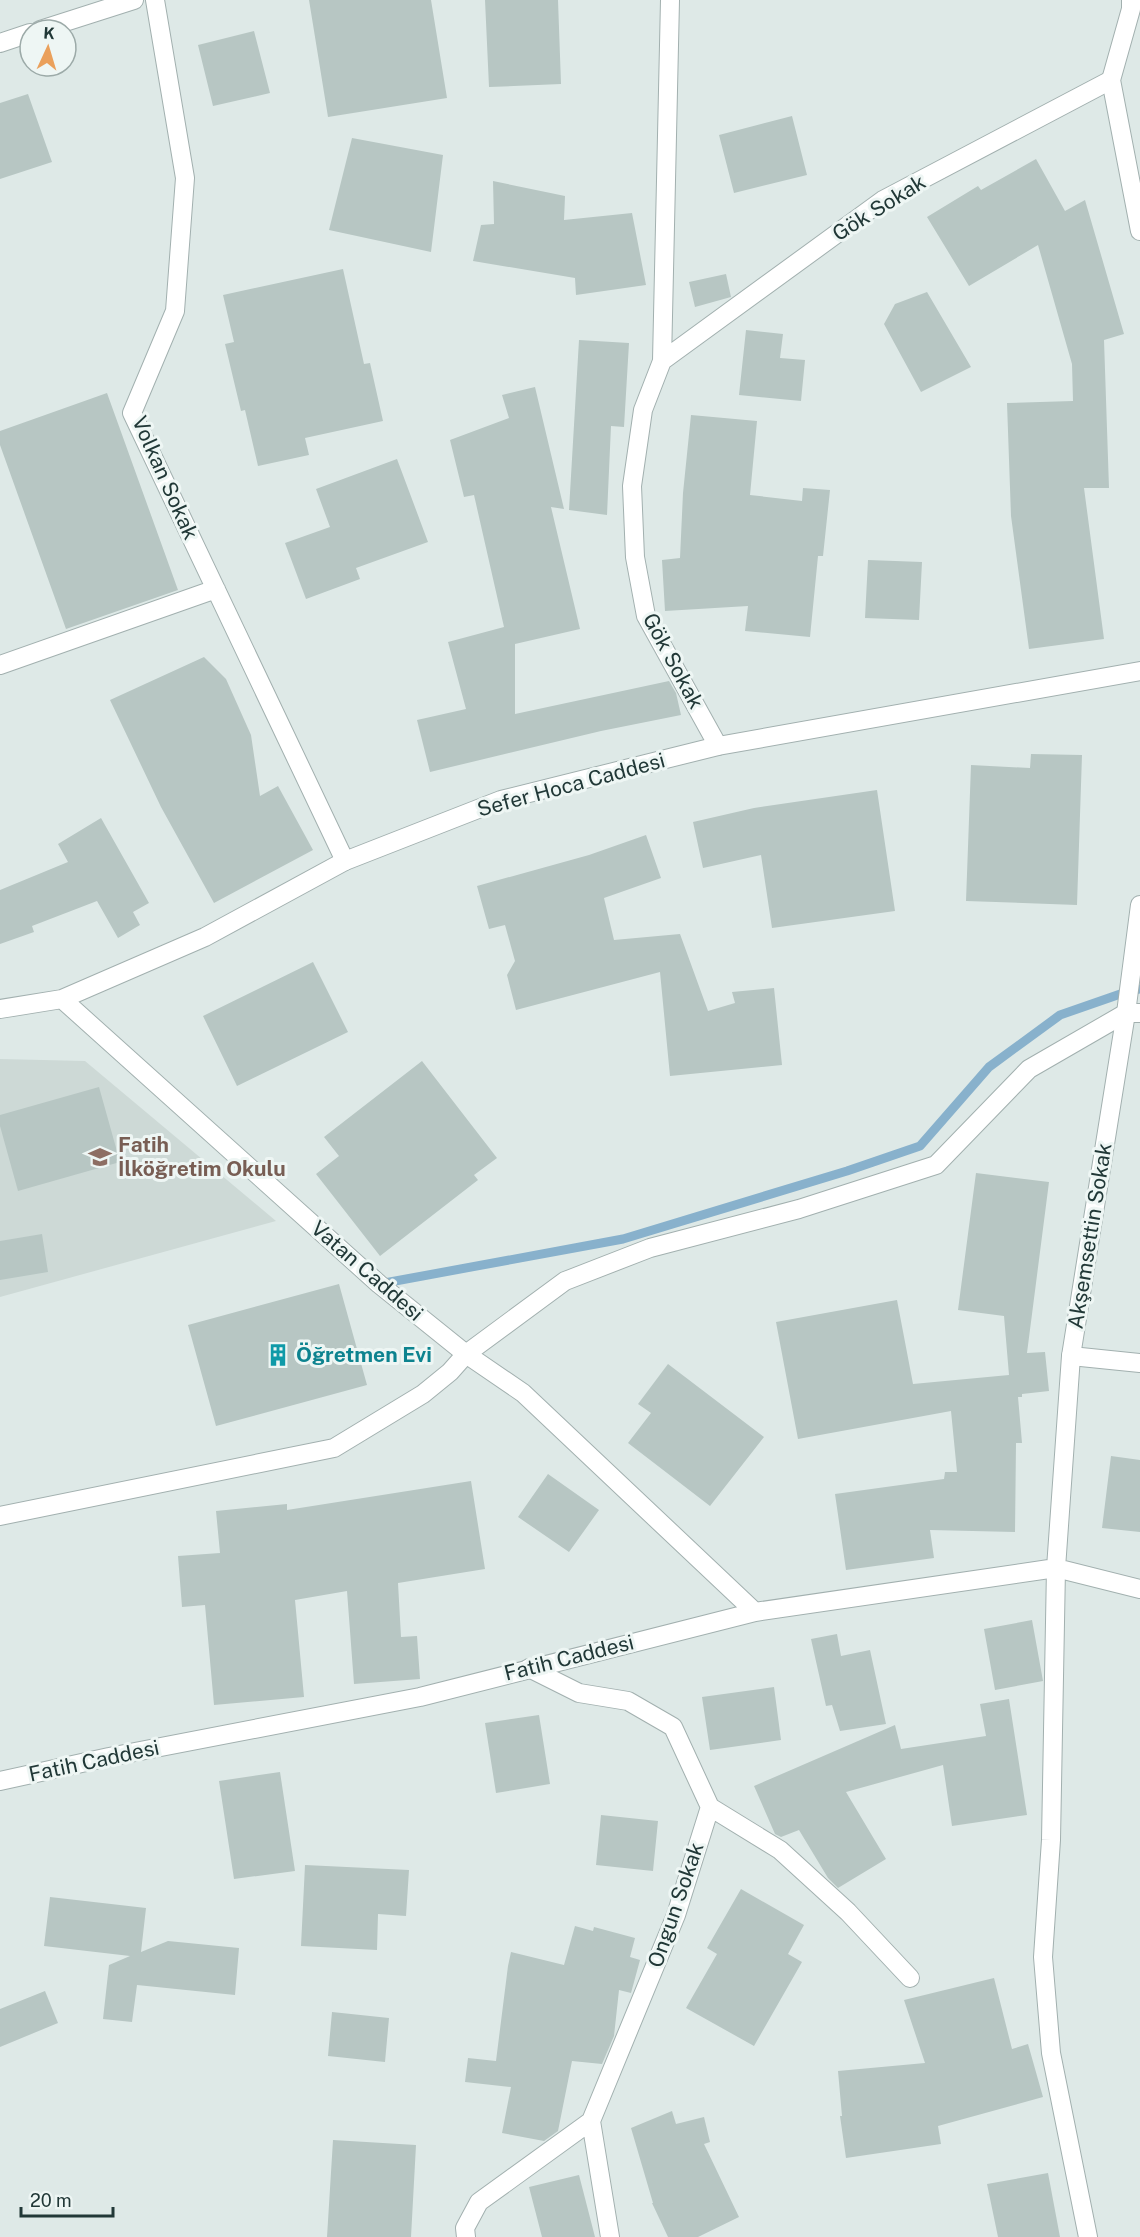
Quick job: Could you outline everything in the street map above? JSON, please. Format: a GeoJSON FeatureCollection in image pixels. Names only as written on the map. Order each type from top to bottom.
{"type":"FeatureCollection","features":[{"type":"Feature","properties":{"kind":"street"},"geometry":{"type":"LineString","coordinates":[[78,18],[134,0]]}},
{"type":"Feature","properties":{"kind":"street","name":"Volkan Sokak"},"geometry":{"type":"LineString","coordinates":[[155,0],[185,178],[175,311],[132,413],[345,861]]}},
{"type":"Feature","properties":{"kind":"street","name":"Gök Sokak"},"geometry":{"type":"LineString","coordinates":[[670,0],[662,361],[643,410],[632,486],[635,557],[646,616],[718,746]]}},
{"type":"Feature","properties":{"kind":"street"},"geometry":{"type":"LineString","coordinates":[[1134,6],[1111,80],[1140,231]]}},
{"type":"Feature","properties":{"kind":"street"},"geometry":{"type":"LineString","coordinates":[[0,43],[18,37]]}},
{"type":"Feature","properties":{"kind":"street","name":"Gök Sokak"},"geometry":{"type":"LineString","coordinates":[[662,361],[883,200],[1111,80]]}},
{"type":"Feature","properties":{"kind":"street"},"geometry":{"type":"LineString","coordinates":[[0,665],[216,589]]}},
{"type":"Feature","properties":{"kind":"street","name":"Sefer Hoca Caddesi"},"geometry":{"type":"LineString","coordinates":[[0,1009],[62,999],[205,937],[345,861],[501,800],[718,746],[1140,672]]}},
{"type":"Feature","properties":{"kind":"street","name":"Akşemsettin Sokak"},"geometry":{"type":"LineString","coordinates":[[1088,2237],[1051,2053],[1043,1957],[1052,1840],[1056,1568],[1071,1356],[1133,1013],[1140,905]]}},
{"type":"Feature","properties":{"kind":"street","name":"Vatan Caddesi"},"geometry":{"type":"LineString","coordinates":[[62,999],[379,1284],[466,1354],[523,1393],[755,1612]]}},
{"type":"Feature","properties":{"kind":"street"},"geometry":{"type":"LineString","coordinates":[[0,1516],[334,1448],[423,1394],[466,1354],[565,1281],[650,1248],[799,1209],[936,1165],[1029,1069],[1133,1013]]}},
{"type":"Feature","properties":{"kind":"street"},"geometry":{"type":"LineString","coordinates":[[1071,1356],[1140,1363]]}},
{"type":"Feature","properties":{"kind":"street","name":"Fatih Caddesi"},"geometry":{"type":"LineString","coordinates":[[0,1781],[109,1756],[420,1697],[755,1612],[1056,1568],[1140,1588]]}},
{"type":"Feature","properties":{"kind":"street"},"geometry":{"type":"LineString","coordinates":[[529,1668],[579,1693],[627,1701],[673,1728],[710,1807],[780,1851],[848,1912],[910,1978]]}},
{"type":"Feature","properties":{"kind":"street","name":"Ongun Sokak"},"geometry":{"type":"LineString","coordinates":[[591,2121],[676,1915],[710,1807]]}},
{"type":"Feature","properties":{"kind":"street"},"geometry":{"type":"LineString","coordinates":[[466,2237],[465,2228],[479,2202],[591,2121],[610,2237]]}},
{"type":"Feature","properties":{"kind":"shaded area","name":"Fatih İlköğretim Okulu"},"geometry":{"type":"Polygon","coordinates":[[[0,1059],[85,1061],[276,1221],[0,1297],[0,1059]]]}},
{"type":"Feature","properties":{"kind":"building"},"geometry":{"type":"Polygon","coordinates":[[[309,0],[431,0],[447,98],[328,117],[309,0]]]}},
{"type":"Feature","properties":{"kind":"building"},"geometry":{"type":"Polygon","coordinates":[[[485,0],[558,0],[561,84],[489,87],[485,0]]]}},
{"type":"Feature","properties":{"kind":"building"},"geometry":{"type":"Polygon","coordinates":[[[254,31],[270,93],[213,106],[198,45],[254,31]]]}},
{"type":"Feature","properties":{"kind":"building"},"geometry":{"type":"Polygon","coordinates":[[[28,94],[52,162],[0,179],[0,103],[28,94]]]}},
{"type":"Feature","properties":{"kind":"building"},"geometry":{"type":"Polygon","coordinates":[[[792,116],[807,175],[734,193],[719,135],[792,116]]]}},
{"type":"Feature","properties":{"kind":"building"},"geometry":{"type":"Polygon","coordinates":[[[352,138],[443,155],[431,252],[329,230],[352,138]]]}},
{"type":"Feature","properties":{"kind":"building"},"geometry":{"type":"Polygon","coordinates":[[[1036,159],[1065,211],[1085,200],[1124,334],[1104,340],[1109,488],[1084,488],[1104,639],[1029,649],[1011,516],[1007,403],[1073,401],[1072,364],[1038,245],[969,286],[927,217],[978,186],[981,190],[1036,159]]]}},
{"type":"Feature","properties":{"kind":"building"},"geometry":{"type":"Polygon","coordinates":[[[493,181],[565,196],[564,220],[632,213],[646,285],[576,295],[575,278],[473,261],[481,225],[494,224],[493,181]]]}},
{"type":"Feature","properties":{"kind":"building"},"geometry":{"type":"Polygon","coordinates":[[[343,269],[364,364],[370,363],[383,421],[305,438],[309,455],[258,466],[245,410],[241,411],[225,344],[234,342],[223,295],[343,269]]]}},
{"type":"Feature","properties":{"kind":"building"},"geometry":{"type":"Polygon","coordinates":[[[726,274],[731,297],[695,307],[689,282],[726,274]]]}},
{"type":"Feature","properties":{"kind":"building"},"geometry":{"type":"Polygon","coordinates":[[[927,292],[971,367],[921,392],[884,324],[895,304],[927,292]]]}},
{"type":"Feature","properties":{"kind":"building"},"geometry":{"type":"Polygon","coordinates":[[[746,330],[783,334],[780,358],[805,360],[801,401],[739,395],[746,330]]]}},
{"type":"Feature","properties":{"kind":"building"},"geometry":{"type":"Polygon","coordinates":[[[579,340],[629,343],[624,427],[611,426],[607,515],[569,510],[579,340]]]}},
{"type":"Feature","properties":{"kind":"building"},"geometry":{"type":"Polygon","coordinates":[[[535,387],[564,509],[551,507],[580,629],[515,644],[515,714],[669,681],[676,693],[681,715],[601,731],[430,772],[417,720],[466,709],[448,642],[504,627],[474,495],[464,497],[450,440],[509,418],[502,395],[535,387]]]}},
{"type":"Feature","properties":{"kind":"building"},"geometry":{"type":"Polygon","coordinates":[[[107,393],[178,590],[66,629],[0,445],[0,431],[107,393]]]}},
{"type":"Feature","properties":{"kind":"building"},"geometry":{"type":"Polygon","coordinates":[[[691,415],[757,421],[750,495],[802,501],[803,488],[830,490],[823,556],[818,556],[810,637],[745,631],[748,606],[665,611],[662,560],[680,558],[683,493],[691,415]]]}},
{"type":"Feature","properties":{"kind":"building"},"geometry":{"type":"Polygon","coordinates":[[[397,459],[428,542],[356,568],[360,579],[306,599],[285,543],[330,527],[316,489],[397,459]]]}},
{"type":"Feature","properties":{"kind":"building"},"geometry":{"type":"Polygon","coordinates":[[[868,560],[922,562],[919,620],[865,618],[868,560]]]}},
{"type":"Feature","properties":{"kind":"building"},"geometry":{"type":"Polygon","coordinates":[[[204,657],[226,679],[251,735],[260,796],[278,786],[313,850],[214,903],[161,807],[110,700],[204,657]]]}},
{"type":"Feature","properties":{"kind":"building"},"geometry":{"type":"Polygon","coordinates":[[[1031,754],[1082,755],[1077,905],[966,901],[971,765],[1030,768],[1031,754]]]}},
{"type":"Feature","properties":{"kind":"building"},"geometry":{"type":"Polygon","coordinates":[[[877,790],[895,911],[772,928],[761,855],[703,868],[693,822],[754,808],[877,790]]]}},
{"type":"Feature","properties":{"kind":"building"},"geometry":{"type":"Polygon","coordinates":[[[101,818],[149,903],[133,912],[140,925],[118,938],[97,901],[32,926],[34,932],[0,944],[0,890],[68,862],[58,844],[101,818]]]}},
{"type":"Feature","properties":{"kind":"building"},"geometry":{"type":"Polygon","coordinates":[[[646,835],[661,878],[604,898],[614,940],[680,934],[708,1011],[735,1003],[732,992],[774,988],[782,1065],[670,1076],[660,972],[516,1010],[507,975],[515,961],[505,925],[489,929],[477,886],[589,855],[646,835]]]}},
{"type":"Feature","properties":{"kind":"building"},"geometry":{"type":"Polygon","coordinates":[[[313,962],[348,1032],[237,1086],[203,1016],[313,962]]]}},
{"type":"Feature","properties":{"kind":"building"},"geometry":{"type":"Polygon","coordinates":[[[422,1061],[497,1158],[474,1175],[478,1180],[380,1256],[316,1174],[339,1156],[324,1137],[422,1061]]]}},
{"type":"Feature","properties":{"kind":"building"},"geometry":{"type":"Polygon","coordinates":[[[99,1087],[120,1162],[18,1191],[0,1126],[0,1115],[99,1087]]]}},
{"type":"Feature","properties":{"kind":"building"},"geometry":{"type":"Polygon","coordinates":[[[976,1173],[1049,1182],[1027,1353],[1045,1352],[1049,1391],[1022,1394],[1022,1397],[1018,1397],[1022,1443],[1016,1443],[1015,1532],[930,1530],[934,1558],[846,1570],[835,1494],[944,1479],[945,1472],[957,1472],[951,1411],[798,1439],[776,1322],[897,1300],[913,1384],[1009,1375],[1004,1316],[958,1310],[976,1173]]]}},
{"type":"Feature","properties":{"kind":"building"},"geometry":{"type":"Polygon","coordinates":[[[42,1234],[48,1272],[0,1280],[0,1241],[42,1234]]]}},
{"type":"Feature","properties":{"kind":"building","name":"Öğretmen Evi"},"geometry":{"type":"Polygon","coordinates":[[[339,1284],[367,1385],[216,1426],[188,1325],[339,1284]]]}},
{"type":"Feature","properties":{"kind":"building"},"geometry":{"type":"Polygon","coordinates":[[[668,1364],[764,1437],[710,1506],[628,1443],[651,1413],[638,1404],[668,1364]]]}},
{"type":"Feature","properties":{"kind":"building"},"geometry":{"type":"Polygon","coordinates":[[[1111,1456],[1140,1460],[1140,1532],[1102,1528],[1111,1456]]]}},
{"type":"Feature","properties":{"kind":"building"},"geometry":{"type":"Polygon","coordinates":[[[548,1474],[599,1510],[569,1552],[518,1517],[548,1474]]]}},
{"type":"Feature","properties":{"kind":"building"},"geometry":{"type":"Polygon","coordinates":[[[471,1481],[485,1569],[398,1583],[401,1637],[417,1636],[420,1679],[354,1684],[347,1591],[295,1600],[304,1697],[214,1705],[205,1605],[182,1607],[178,1556],[220,1553],[216,1511],[287,1504],[287,1510],[471,1481]]]}},
{"type":"Feature","properties":{"kind":"building"},"geometry":{"type":"Polygon","coordinates":[[[1032,1620],[1043,1681],[995,1690],[984,1629],[1032,1620]]]}},
{"type":"Feature","properties":{"kind":"building"},"geometry":{"type":"Polygon","coordinates":[[[837,1634],[841,1656],[870,1650],[886,1724],[840,1731],[832,1705],[826,1706],[811,1639],[837,1634]]]}},
{"type":"Feature","properties":{"kind":"building"},"geometry":{"type":"Polygon","coordinates":[[[774,1687],[781,1740],[710,1750],[702,1697],[774,1687]]]}},
{"type":"Feature","properties":{"kind":"building"},"geometry":{"type":"Polygon","coordinates":[[[1009,1699],[1027,1815],[952,1826],[943,1765],[846,1792],[886,1859],[838,1888],[828,1878],[799,1830],[781,1837],[775,1834],[754,1786],[895,1725],[901,1749],[986,1736],[980,1704],[1009,1699]]]}},
{"type":"Feature","properties":{"kind":"building"},"geometry":{"type":"Polygon","coordinates":[[[539,1715],[550,1784],[496,1793],[485,1723],[539,1715]]]}},
{"type":"Feature","properties":{"kind":"building"},"geometry":{"type":"Polygon","coordinates":[[[280,1772],[295,1871],[234,1879],[219,1781],[280,1772]]]}},
{"type":"Feature","properties":{"kind":"building"},"geometry":{"type":"Polygon","coordinates":[[[601,1815],[658,1821],[653,1871],[596,1865],[601,1815]]]}},
{"type":"Feature","properties":{"kind":"building"},"geometry":{"type":"Polygon","coordinates":[[[305,1865],[409,1870],[406,1916],[378,1914],[377,1950],[301,1946],[305,1865]]]}},
{"type":"Feature","properties":{"kind":"building"},"geometry":{"type":"Polygon","coordinates":[[[741,1889],[804,1925],[788,1954],[802,1962],[754,2046],[686,2008],[717,1954],[707,1948],[741,1889]]]}},
{"type":"Feature","properties":{"kind":"building"},"geometry":{"type":"Polygon","coordinates":[[[50,1897],[146,1908],[141,1952],[168,1941],[239,1948],[235,1995],[137,1985],[132,2022],[103,2019],[109,1965],[130,1956],[44,1946],[50,1897]]]}},
{"type":"Feature","properties":{"kind":"building"},"geometry":{"type":"Polygon","coordinates":[[[575,1926],[593,1931],[594,1927],[635,1938],[630,1957],[640,1960],[631,1993],[619,1990],[614,2036],[602,2064],[572,2061],[558,2131],[544,2141],[502,2133],[511,2087],[465,2082],[468,2058],[496,2061],[511,1952],[564,1965],[575,1926]]]}},
{"type":"Feature","properties":{"kind":"building"},"geometry":{"type":"Polygon","coordinates":[[[994,1978],[1012,2049],[1028,2044],[1043,2097],[938,2126],[941,2144],[846,2158],[840,2116],[842,2116],[838,2071],[925,2063],[904,2000],[994,1978]]]}},
{"type":"Feature","properties":{"kind":"building"},"geometry":{"type":"Polygon","coordinates":[[[45,1991],[58,2023],[0,2047],[0,2009],[45,1991]]]}},
{"type":"Feature","properties":{"kind":"building"},"geometry":{"type":"Polygon","coordinates":[[[332,2012],[389,2018],[385,2062],[328,2056],[332,2012]]]}},
{"type":"Feature","properties":{"kind":"building"},"geometry":{"type":"Polygon","coordinates":[[[672,2111],[676,2124],[704,2117],[710,2142],[704,2144],[739,2217],[698,2237],[668,2237],[652,2203],[631,2128],[672,2111]]]}},
{"type":"Feature","properties":{"kind":"building"},"geometry":{"type":"Polygon","coordinates":[[[333,2140],[416,2145],[411,2237],[327,2237],[333,2140]]]}},
{"type":"Feature","properties":{"kind":"building"},"geometry":{"type":"Polygon","coordinates":[[[1048,2173],[1060,2237],[998,2237],[987,2184],[1048,2173]]]}},
{"type":"Feature","properties":{"kind":"building"},"geometry":{"type":"Polygon","coordinates":[[[579,2175],[595,2237],[542,2237],[529,2187],[579,2175]]]}},
{"type":"Feature","properties":{"kind":"waterway"},"geometry":{"type":"LineString","coordinates":[[379,1284],[623,1239],[847,1171],[920,1146],[989,1067],[1060,1015],[1140,989]]}},
{"type":"Feature","properties":{"kind":"place","name":"Fatih İlköğretim Okulu"},"geometry":{"type":"Point","coordinates":[100,1157]}},
{"type":"Feature","properties":{"kind":"place","name":"Öğretmen Evi"},"geometry":{"type":"Point","coordinates":[278,1355]}}]}
